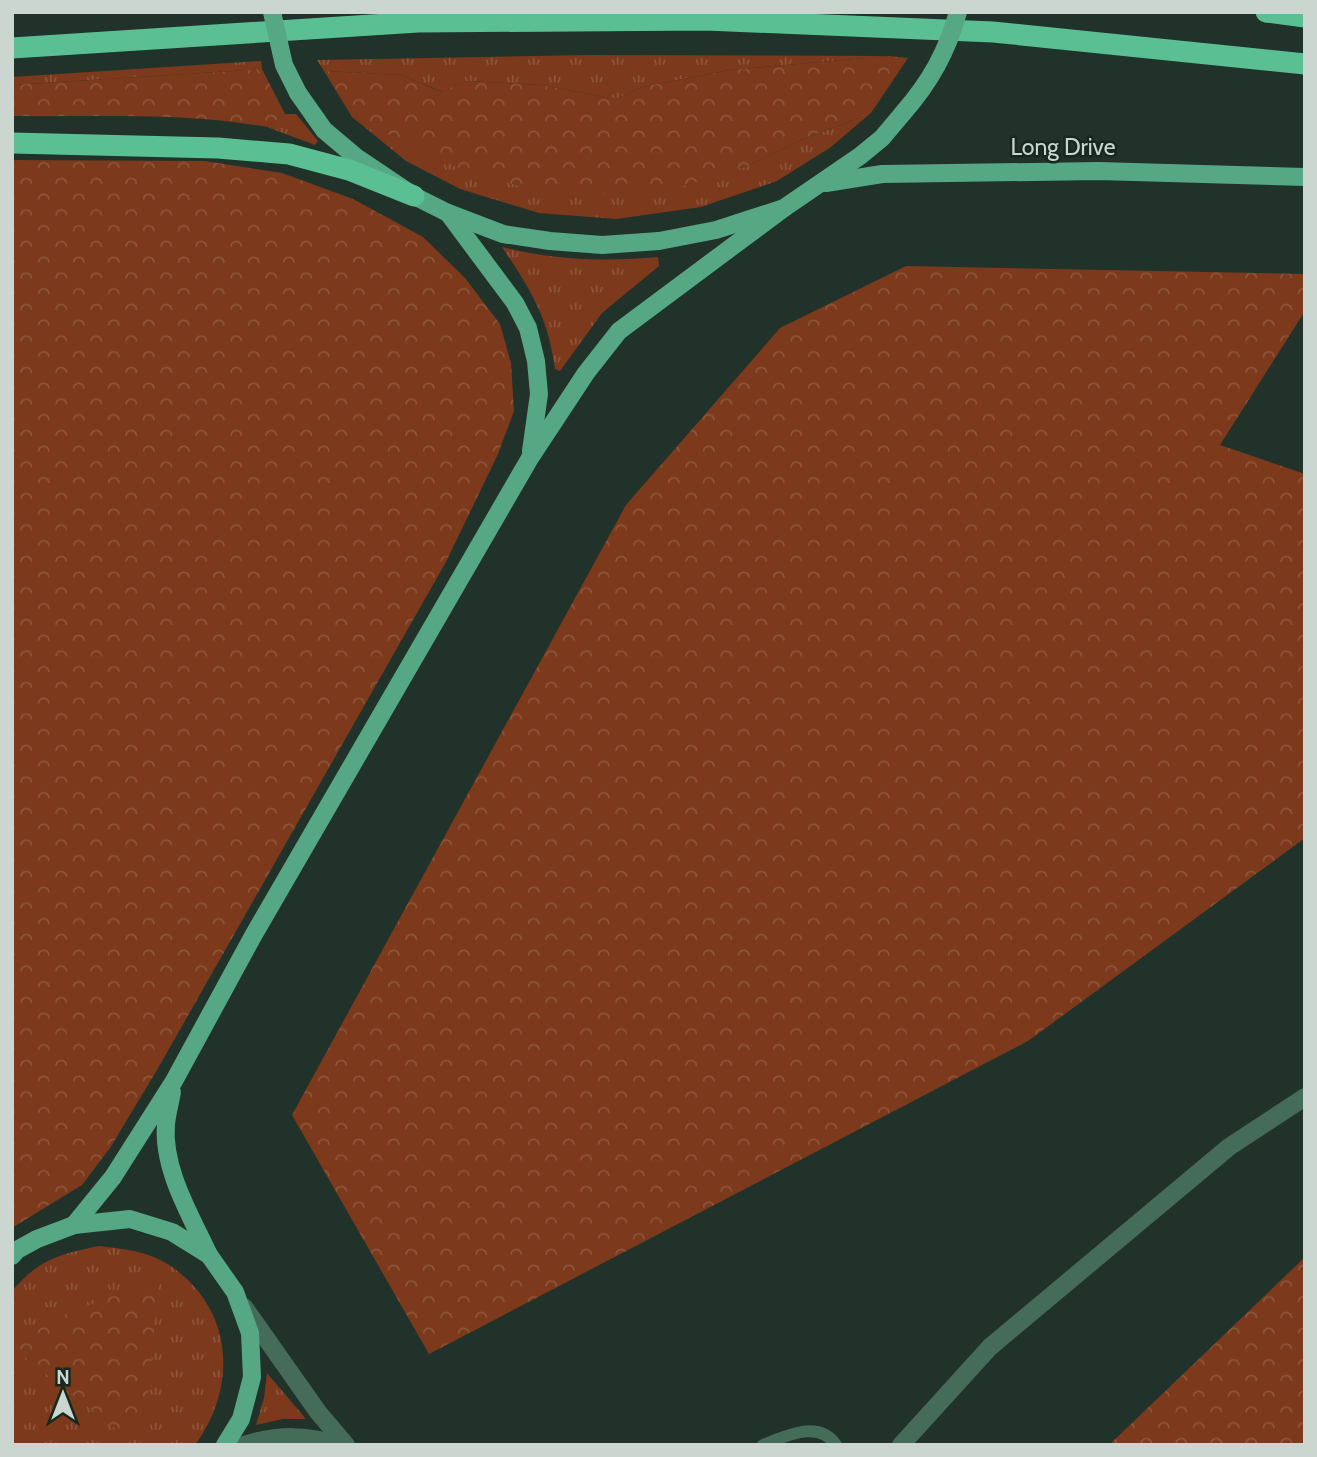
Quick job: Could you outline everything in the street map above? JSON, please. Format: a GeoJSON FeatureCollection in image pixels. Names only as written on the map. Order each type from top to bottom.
{"type":"FeatureCollection","features":[{"type":"Feature","properties":{"kind":"highway"},"geometry":{"type":"LineString","coordinates":[[1266,12],[1305,17]]}},
{"type":"Feature","properties":{"kind":"highway"},"geometry":{"type":"LineString","coordinates":[[12,48],[418,22],[706,20],[993,32],[1305,64]]}},
{"type":"Feature","properties":{"kind":"highway"},"geometry":{"type":"LineString","coordinates":[[12,143],[218,148],[289,154],[349,170],[414,196]]}},
{"type":"Feature","properties":{"kind":"main road"},"geometry":{"type":"LineString","coordinates":[[272,12],[284,65],[298,93],[324,130],[356,157],[414,196],[448,213],[503,234],[603,245],[659,241],[716,230],[784,208]]}},
{"type":"Feature","properties":{"kind":"main road"},"geometry":{"type":"LineString","coordinates":[[74,1225],[113,1177],[174,1082],[253,936],[530,458],[586,373],[619,331],[882,138],[924,88],[940,63],[958,12]]}},
{"type":"Feature","properties":{"kind":"main road","name":"Long Drive"},"geometry":{"type":"LineString","coordinates":[[822,183],[882,174],[1099,171],[1305,177]]}},
{"type":"Feature","properties":{"kind":"main road"},"geometry":{"type":"LineString","coordinates":[[448,213],[515,303],[528,328],[537,361],[539,394],[530,458]]}},
{"type":"Feature","properties":{"kind":"main road"},"geometry":{"type":"LineString","coordinates":[[174,1082],[166,1125],[171,1164],[183,1199],[209,1255],[235,1292],[250,1333],[252,1377],[241,1419],[225,1445]]}},
{"type":"Feature","properties":{"kind":"main road"},"geometry":{"type":"LineString","coordinates":[[14,1252],[37,1239],[74,1225],[130,1219],[172,1232],[209,1255]]}},
{"type":"Feature","properties":{"kind":"street"},"geometry":{"type":"LineString","coordinates":[[901,1445],[990,1347],[1229,1147],[1305,1097]]}},
{"type":"Feature","properties":{"kind":"street"},"geometry":{"type":"LineString","coordinates":[[235,1292],[317,1412],[344,1445]]}},
{"type":"Feature","properties":{"kind":"street"},"geometry":{"type":"LineString","coordinates":[[244,1445],[290,1436],[315,1438],[344,1445]]}},
{"type":"Feature","properties":{"kind":"lane"},"geometry":{"type":"LineString","coordinates":[[763,1445],[793,1433],[812,1430],[832,1438],[836,1445]]}},
{"type":"Feature","properties":{"kind":"green space"},"geometry":{"type":"Polygon","coordinates":[[[588,55],[889,56],[729,70],[642,87],[616,99],[541,85],[465,81],[442,92],[402,75],[324,71],[317,60],[588,55]]]}},
{"type":"Feature","properties":{"kind":"green space"},"geometry":{"type":"Polygon","coordinates":[[[889,56],[908,58],[871,113],[806,138],[746,167],[674,189],[610,194],[543,192],[469,173],[352,117],[324,71],[402,75],[441,92],[465,81],[541,85],[616,99],[642,87],[729,70],[889,56]]]}},
{"type":"Feature","properties":{"kind":"green space"},"geometry":{"type":"Polygon","coordinates":[[[261,61],[262,69],[12,85],[12,77],[261,61]]]}},
{"type":"Feature","properties":{"kind":"green space"},"geometry":{"type":"Polygon","coordinates":[[[262,69],[285,114],[267,127],[172,117],[12,116],[12,85],[262,69]]]}},
{"type":"Feature","properties":{"kind":"green space"},"geometry":{"type":"Polygon","coordinates":[[[871,113],[831,147],[777,181],[701,207],[616,219],[539,213],[460,189],[406,161],[352,117],[411,144],[746,167],[806,138],[871,113]]]}},
{"type":"Feature","properties":{"kind":"green space"},"geometry":{"type":"Polygon","coordinates":[[[285,114],[296,114],[318,141],[315,145],[267,127],[285,114]]]}},
{"type":"Feature","properties":{"kind":"green space"},"geometry":{"type":"Polygon","coordinates":[[[12,160],[205,161],[282,173],[353,199],[423,237],[465,278],[500,324],[511,363],[514,411],[498,454],[446,562],[110,1148],[82,1185],[12,1228],[12,160]]]}},
{"type":"Feature","properties":{"kind":"green space"},"geometry":{"type":"Polygon","coordinates":[[[502,247],[580,259],[658,257],[659,266],[602,313],[560,371],[555,369],[548,334],[537,305],[502,247]]]}},
{"type":"Feature","properties":{"kind":"green space"},"geometry":{"type":"Polygon","coordinates":[[[906,266],[1305,274],[1305,311],[1220,445],[1305,474],[1305,838],[1028,1041],[429,1354],[292,1115],[626,505],[780,328],[906,266]]]}},
{"type":"Feature","properties":{"kind":"green space"},"geometry":{"type":"Polygon","coordinates":[[[99,1246],[139,1252],[167,1263],[195,1287],[209,1307],[223,1352],[223,1376],[209,1423],[195,1445],[15,1445],[12,1440],[12,1291],[41,1265],[73,1252],[99,1246]]]}},
{"type":"Feature","properties":{"kind":"green space"},"geometry":{"type":"Polygon","coordinates":[[[1305,1257],[1305,1445],[1109,1445],[1305,1257]]]}},
{"type":"Feature","properties":{"kind":"green space"},"geometry":{"type":"Polygon","coordinates":[[[159,1278],[146,1419],[117,1430],[12,1347],[12,1335],[159,1278]]]}},
{"type":"Feature","properties":{"kind":"green space"},"geometry":{"type":"Polygon","coordinates":[[[267,1373],[306,1419],[283,1419],[256,1425],[264,1398],[267,1373]]]}}]}
